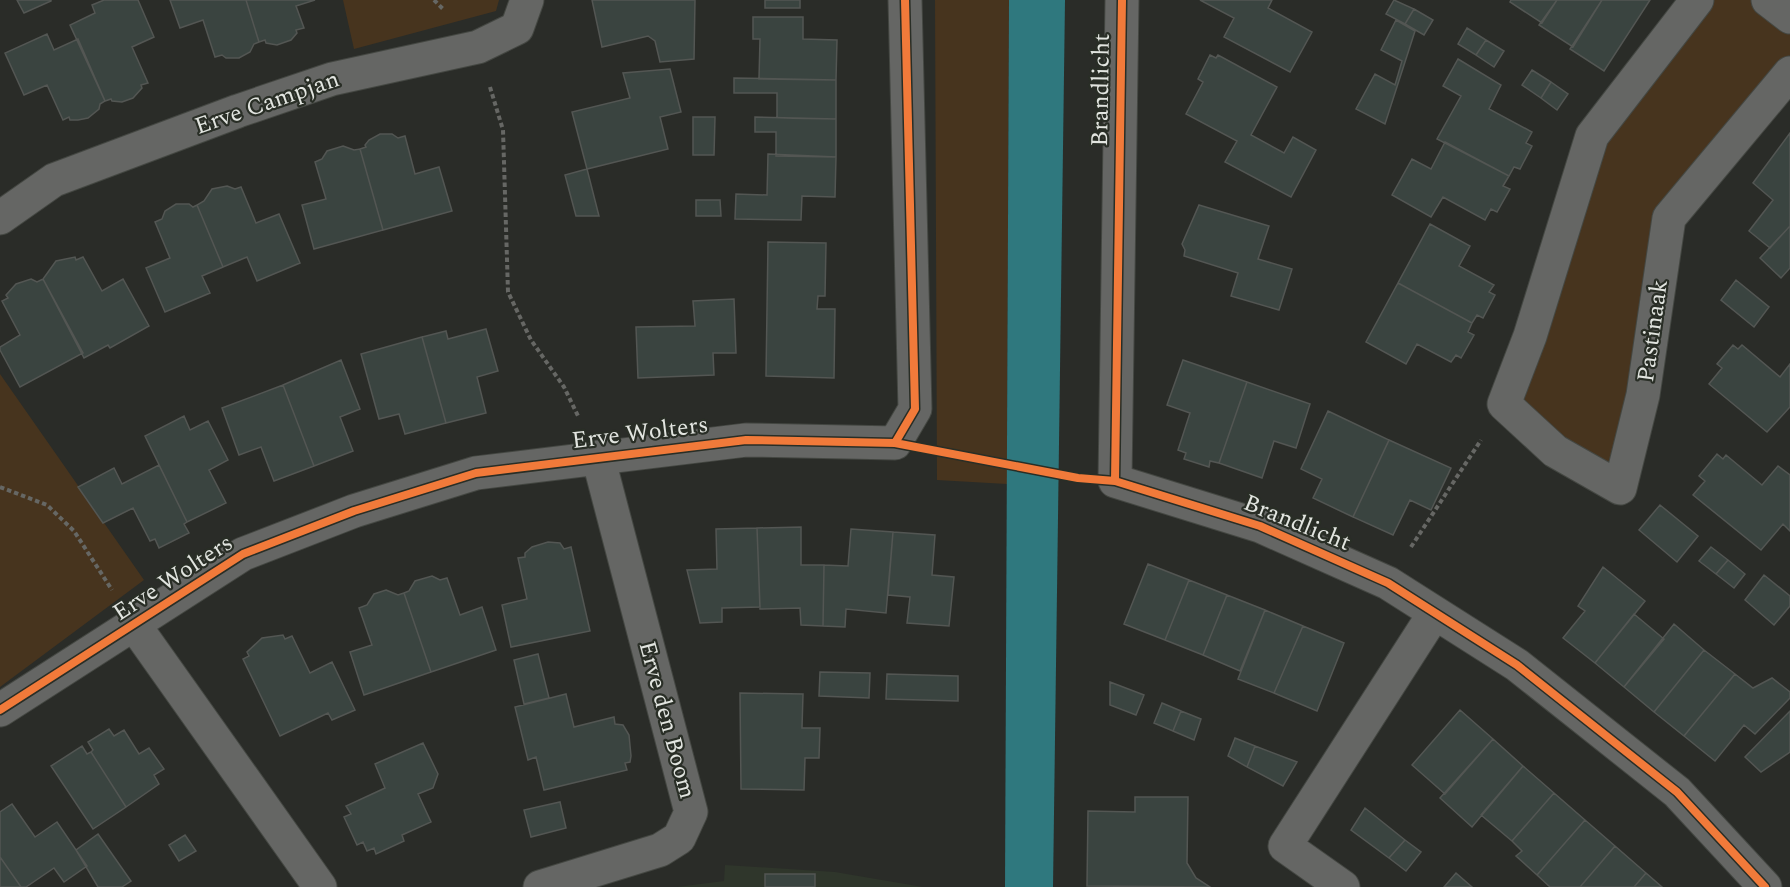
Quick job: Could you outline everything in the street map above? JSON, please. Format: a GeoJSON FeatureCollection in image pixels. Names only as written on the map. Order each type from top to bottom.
{"type":"FeatureCollection","features":[{"type":"Feature","properties":{"kind":"street","name":"Erve Campjan"},"geometry":{"type":"LineString","coordinates":[[0,218],[54,180],[238,111],[332,79],[478,47],[517,28],[527,0]]}},
{"type":"Feature","properties":{"kind":"street","name":"Erve Wolters"},"geometry":{"type":"LineString","coordinates":[[0,710],[135,626],[243,554],[354,511],[476,473],[746,440],[895,443],[915,409],[904,0]]}},
{"type":"Feature","properties":{"kind":"street","name":"Brandlicht"},"geometry":{"type":"LineString","coordinates":[[1122,0],[1115,481],[1260,526],[1388,583],[1517,665],[1677,792],[1766,887]]}},
{"type":"Feature","properties":{"kind":"street"},"geometry":{"type":"LineString","coordinates":[[1504,405],[1530,336],[1592,136],[1697,0]]}},
{"type":"Feature","properties":{"kind":"street"},"geometry":{"type":"LineString","coordinates":[[1768,0],[1790,17]]}},
{"type":"Feature","properties":{"kind":"street","name":"Pastinaak"},"geometry":{"type":"LineString","coordinates":[[1504,405],[1555,451],[1620,488],[1643,394],[1669,219],[1790,73]]}},
{"type":"Feature","properties":{"kind":"street","name":"Erve den Boom"},"geometry":{"type":"LineString","coordinates":[[540,887],[660,850],[679,838],[691,812],[598,457]]}},
{"type":"Feature","properties":{"kind":"street"},"geometry":{"type":"LineString","coordinates":[[1343,887],[1285,846],[1434,614]]}},
{"type":"Feature","properties":{"kind":"street"},"geometry":{"type":"LineString","coordinates":[[135,626],[320,887]]}},
{"type":"Feature","properties":{"kind":"path"},"geometry":{"type":"LineString","coordinates":[[435,0],[478,47],[503,130],[508,292],[531,340],[564,387],[598,457]]}},
{"type":"Feature","properties":{"kind":"path"},"geometry":{"type":"LineString","coordinates":[[1388,583],[1504,405]]}},
{"type":"Feature","properties":{"kind":"path"},"geometry":{"type":"LineString","coordinates":[[0,487],[47,505],[74,531],[135,626]]}},
{"type":"Feature","properties":{"kind":"shaded area"},"geometry":{"type":"Polygon","coordinates":[[[343,0],[499,0],[496,11],[354,49],[343,0]]]}},
{"type":"Feature","properties":{"kind":"shaded area"},"geometry":{"type":"Polygon","coordinates":[[[935,0],[1009,0],[1007,484],[937,480],[935,0]]]}},
{"type":"Feature","properties":{"kind":"shaded area"},"geometry":{"type":"Polygon","coordinates":[[[1711,0],[1790,0],[1790,55],[1655,222],[1633,365],[1609,465],[1560,438],[1522,399],[1606,137],[1711,0]]]}},
{"type":"Feature","properties":{"kind":"shaded area"},"geometry":{"type":"Polygon","coordinates":[[[0,374],[144,580],[0,687],[0,374]]]}},
{"type":"Feature","properties":{"kind":"shaded area"},"geometry":{"type":"Polygon","coordinates":[[[725,865],[835,872],[923,887],[677,887],[724,881],[725,865]]]}},
{"type":"Feature","properties":{"kind":"water"},"geometry":{"type":"Polygon","coordinates":[[[1009,0],[1065,0],[1053,887],[1005,887],[1009,0]]]}},
{"type":"Feature","properties":{"kind":"building"},"geometry":{"type":"Polygon","coordinates":[[[17,0],[51,0],[51,1],[24,13],[17,0]]]}},
{"type":"Feature","properties":{"kind":"building"},"geometry":{"type":"Polygon","coordinates":[[[104,0],[138,0],[154,37],[132,47],[148,83],[141,85],[142,88],[133,98],[122,102],[111,99],[105,101],[70,25],[95,13],[92,5],[104,0]]]}},
{"type":"Feature","properties":{"kind":"building"},"geometry":{"type":"Polygon","coordinates":[[[170,0],[246,0],[259,42],[254,44],[250,52],[239,58],[226,58],[222,55],[215,57],[203,20],[180,28],[170,0]]]}},
{"type":"Feature","properties":{"kind":"building"},"geometry":{"type":"Polygon","coordinates":[[[246,0],[315,0],[296,6],[304,28],[296,30],[297,33],[291,40],[277,45],[266,43],[265,40],[259,42],[246,0]]]}},
{"type":"Feature","properties":{"kind":"building"},"geometry":{"type":"Polygon","coordinates":[[[592,0],[695,0],[694,59],[660,62],[655,41],[648,36],[602,47],[592,0]]]}},
{"type":"Feature","properties":{"kind":"building"},"geometry":{"type":"Polygon","coordinates":[[[765,0],[800,0],[800,8],[765,8],[765,0]]]}},
{"type":"Feature","properties":{"kind":"building"},"geometry":{"type":"Polygon","coordinates":[[[1200,0],[1272,0],[1268,8],[1312,32],[1290,72],[1224,37],[1234,18],[1200,0]]]}},
{"type":"Feature","properties":{"kind":"building"},"geometry":{"type":"Polygon","coordinates":[[[1394,0],[1414,9],[1405,24],[1386,14],[1394,0]]]}},
{"type":"Feature","properties":{"kind":"building"},"geometry":{"type":"Polygon","coordinates":[[[1511,0],[1557,0],[1542,23],[1510,2],[1511,0]]]}},
{"type":"Feature","properties":{"kind":"building"},"geometry":{"type":"Polygon","coordinates":[[[1557,0],[1602,0],[1573,47],[1539,25],[1557,0]]]}},
{"type":"Feature","properties":{"kind":"building"},"geometry":{"type":"Polygon","coordinates":[[[1602,0],[1650,0],[1604,71],[1570,49],[1602,0]]]}},
{"type":"Feature","properties":{"kind":"building"},"geometry":{"type":"Polygon","coordinates":[[[1414,9],[1433,20],[1424,35],[1405,24],[1414,9]]]}},
{"type":"Feature","properties":{"kind":"building"},"geometry":{"type":"Polygon","coordinates":[[[753,17],[803,17],[803,39],[837,40],[836,80],[759,79],[760,39],[753,39],[753,17]]]}},
{"type":"Feature","properties":{"kind":"building"},"geometry":{"type":"Polygon","coordinates":[[[1396,20],[1415,31],[1385,124],[1356,109],[1375,74],[1395,85],[1402,61],[1381,50],[1396,20]]]}},
{"type":"Feature","properties":{"kind":"building"},"geometry":{"type":"Polygon","coordinates":[[[1467,28],[1486,40],[1476,55],[1458,44],[1467,28]]]}},
{"type":"Feature","properties":{"kind":"building"},"geometry":{"type":"Polygon","coordinates":[[[47,34],[54,50],[78,39],[105,101],[88,118],[70,120],[69,117],[63,120],[47,85],[24,95],[5,53],[47,34]]]}},
{"type":"Feature","properties":{"kind":"building"},"geometry":{"type":"Polygon","coordinates":[[[1486,40],[1504,51],[1494,67],[1476,55],[1486,40]]]}},
{"type":"Feature","properties":{"kind":"building"},"geometry":{"type":"Polygon","coordinates":[[[1210,55],[1216,58],[1218,55],[1277,87],[1251,135],[1284,153],[1293,137],[1316,150],[1291,197],[1225,162],[1237,141],[1186,114],[1203,82],[1198,79],[1210,55]]]}},
{"type":"Feature","properties":{"kind":"building"},"geometry":{"type":"Polygon","coordinates":[[[1458,59],[1501,85],[1489,109],[1532,132],[1526,143],[1532,146],[1520,169],[1514,167],[1509,176],[1437,139],[1461,96],[1443,86],[1458,59]]]}},
{"type":"Feature","properties":{"kind":"building"},"geometry":{"type":"Polygon","coordinates":[[[670,69],[681,112],[660,117],[668,149],[587,169],[572,112],[630,98],[623,73],[670,69]]]}},
{"type":"Feature","properties":{"kind":"building"},"geometry":{"type":"Polygon","coordinates":[[[1532,70],[1551,82],[1541,98],[1522,85],[1532,70]]]}},
{"type":"Feature","properties":{"kind":"building"},"geometry":{"type":"Polygon","coordinates":[[[734,78],[836,80],[836,119],[777,118],[777,93],[734,93],[734,78]]]}},
{"type":"Feature","properties":{"kind":"building"},"geometry":{"type":"Polygon","coordinates":[[[1551,82],[1568,94],[1557,110],[1541,98],[1551,82]]]}},
{"type":"Feature","properties":{"kind":"building"},"geometry":{"type":"Polygon","coordinates":[[[693,117],[715,117],[714,155],[693,155],[693,117]]]}},
{"type":"Feature","properties":{"kind":"building"},"geometry":{"type":"Polygon","coordinates":[[[755,117],[836,119],[836,157],[776,156],[776,132],[755,132],[755,117]]]}},
{"type":"Feature","properties":{"kind":"building"},"geometry":{"type":"Polygon","coordinates":[[[1790,133],[1790,226],[1770,248],[1749,231],[1773,200],[1753,183],[1790,133]]]}},
{"type":"Feature","properties":{"kind":"building"},"geometry":{"type":"Polygon","coordinates":[[[380,134],[392,134],[398,138],[405,136],[415,174],[439,167],[452,211],[383,230],[360,149],[366,147],[369,140],[380,134]]]}},
{"type":"Feature","properties":{"kind":"building"},"geometry":{"type":"Polygon","coordinates":[[[1445,142],[1509,176],[1503,186],[1510,189],[1497,212],[1491,209],[1485,220],[1443,197],[1431,217],[1392,195],[1412,159],[1431,169],[1445,142]]]}},
{"type":"Feature","properties":{"kind":"building"},"geometry":{"type":"Polygon","coordinates":[[[343,146],[354,150],[360,149],[383,230],[314,249],[302,205],[326,199],[315,162],[322,159],[327,151],[343,146]]]}},
{"type":"Feature","properties":{"kind":"building"},"geometry":{"type":"Polygon","coordinates":[[[768,154],[836,157],[835,197],[802,196],[801,220],[735,219],[736,194],[767,195],[768,154]]]}},
{"type":"Feature","properties":{"kind":"building"},"geometry":{"type":"Polygon","coordinates":[[[587,169],[599,216],[576,216],[565,175],[587,169]]]}},
{"type":"Feature","properties":{"kind":"building"},"geometry":{"type":"Polygon","coordinates":[[[227,186],[235,189],[241,187],[256,223],[279,214],[300,263],[257,281],[247,257],[223,267],[197,205],[204,201],[212,189],[227,186]]]}},
{"type":"Feature","properties":{"kind":"building"},"geometry":{"type":"Polygon","coordinates":[[[696,200],[720,200],[721,216],[696,216],[696,200]]]}},
{"type":"Feature","properties":{"kind":"building"},"geometry":{"type":"Polygon","coordinates":[[[176,204],[189,204],[193,207],[197,205],[223,267],[202,276],[210,293],[165,312],[146,268],[170,258],[155,222],[162,219],[165,211],[176,204]]]}},
{"type":"Feature","properties":{"kind":"building"},"geometry":{"type":"Polygon","coordinates":[[[1199,205],[1269,226],[1258,259],[1292,269],[1279,310],[1231,296],[1238,273],[1184,256],[1185,250],[1182,244],[1199,205]]]}},
{"type":"Feature","properties":{"kind":"building"},"geometry":{"type":"Polygon","coordinates":[[[1430,224],[1470,246],[1459,266],[1494,285],[1489,292],[1495,295],[1483,318],[1477,315],[1472,323],[1398,283],[1430,224]]]}},
{"type":"Feature","properties":{"kind":"building"},"geometry":{"type":"Polygon","coordinates":[[[1790,226],[1790,268],[1781,278],[1760,258],[1790,226]]]}},
{"type":"Feature","properties":{"kind":"building"},"geometry":{"type":"Polygon","coordinates":[[[768,242],[826,243],[825,296],[818,296],[817,309],[835,309],[834,378],[766,376],[768,242]]]}},
{"type":"Feature","properties":{"kind":"building"},"geometry":{"type":"Polygon","coordinates":[[[75,257],[76,260],[83,257],[102,291],[123,279],[149,326],[110,348],[108,345],[84,358],[43,279],[56,261],[75,257]]]}},
{"type":"Feature","properties":{"kind":"building"},"geometry":{"type":"Polygon","coordinates":[[[31,279],[37,282],[43,279],[83,353],[20,387],[0,350],[0,347],[20,335],[2,301],[8,298],[6,295],[16,284],[31,279]]]}},
{"type":"Feature","properties":{"kind":"building"},"geometry":{"type":"Polygon","coordinates":[[[1736,280],[1769,307],[1754,327],[1721,300],[1736,280]]]}},
{"type":"Feature","properties":{"kind":"building"},"geometry":{"type":"Polygon","coordinates":[[[1398,283],[1472,323],[1468,332],[1474,335],[1461,358],[1456,355],[1451,362],[1417,344],[1406,364],[1366,342],[1398,283]]]}},
{"type":"Feature","properties":{"kind":"building"},"geometry":{"type":"Polygon","coordinates":[[[734,299],[736,353],[713,353],[714,375],[638,378],[636,327],[695,326],[693,301],[734,299]]]}},
{"type":"Feature","properties":{"kind":"building"},"geometry":{"type":"Polygon","coordinates":[[[486,329],[498,371],[477,377],[486,413],[446,423],[422,337],[446,331],[448,339],[486,329]]]}},
{"type":"Feature","properties":{"kind":"building"},"geometry":{"type":"Polygon","coordinates":[[[422,337],[446,423],[405,434],[399,414],[379,419],[361,354],[422,337]]]}},
{"type":"Feature","properties":{"kind":"building"},"geometry":{"type":"Polygon","coordinates":[[[1733,345],[1738,349],[1742,345],[1780,377],[1790,364],[1790,407],[1767,432],[1709,384],[1722,368],[1717,364],[1733,345]]]}},
{"type":"Feature","properties":{"kind":"building"},"geometry":{"type":"Polygon","coordinates":[[[341,360],[360,409],[340,417],[353,451],[314,466],[283,385],[341,360]]]}},
{"type":"Feature","properties":{"kind":"building"},"geometry":{"type":"Polygon","coordinates":[[[1183,360],[1247,382],[1219,463],[1210,461],[1209,467],[1184,459],[1186,453],[1178,450],[1190,413],[1167,405],[1183,360]]]}},
{"type":"Feature","properties":{"kind":"building"},"geometry":{"type":"Polygon","coordinates":[[[1247,382],[1310,404],[1296,448],[1274,441],[1262,478],[1219,463],[1247,382]]]}},
{"type":"Feature","properties":{"kind":"building"},"geometry":{"type":"Polygon","coordinates":[[[283,385],[314,466],[274,481],[261,447],[239,455],[222,408],[283,385]]]}},
{"type":"Feature","properties":{"kind":"building"},"geometry":{"type":"Polygon","coordinates":[[[1328,411],[1389,440],[1353,517],[1313,498],[1322,479],[1301,469],[1328,411]]]}},
{"type":"Feature","properties":{"kind":"building"},"geometry":{"type":"Polygon","coordinates":[[[184,416],[190,430],[208,421],[228,460],[209,470],[226,503],[187,522],[145,436],[184,416]]]}},
{"type":"Feature","properties":{"kind":"building"},"geometry":{"type":"Polygon","coordinates":[[[1389,440],[1451,468],[1431,510],[1410,500],[1393,535],[1353,517],[1389,440]]]}},
{"type":"Feature","properties":{"kind":"building"},"geometry":{"type":"Polygon","coordinates":[[[1717,454],[1723,459],[1726,455],[1762,485],[1778,466],[1790,475],[1790,531],[1783,524],[1761,550],[1693,495],[1705,481],[1699,476],[1717,454]]]}},
{"type":"Feature","properties":{"kind":"building"},"geometry":{"type":"Polygon","coordinates":[[[159,465],[187,522],[184,524],[189,533],[159,548],[155,539],[150,541],[133,508],[103,523],[78,487],[114,468],[122,484],[159,465]]]}},
{"type":"Feature","properties":{"kind":"building"},"geometry":{"type":"Polygon","coordinates":[[[1660,505],[1698,536],[1677,562],[1639,530],[1660,505]]]}},
{"type":"Feature","properties":{"kind":"building"},"geometry":{"type":"Polygon","coordinates":[[[801,527],[801,565],[824,565],[823,626],[801,625],[800,608],[760,609],[757,528],[801,527]]]}},
{"type":"Feature","properties":{"kind":"building"},"geometry":{"type":"Polygon","coordinates":[[[757,528],[760,607],[722,608],[722,622],[700,623],[687,570],[717,569],[716,529],[757,528]]]}},
{"type":"Feature","properties":{"kind":"building"},"geometry":{"type":"Polygon","coordinates":[[[851,529],[893,532],[886,613],[846,609],[845,627],[823,626],[824,565],[848,566],[851,529]]]}},
{"type":"Feature","properties":{"kind":"building"},"geometry":{"type":"Polygon","coordinates":[[[893,532],[935,535],[932,575],[954,577],[949,626],[907,623],[910,597],[888,595],[893,532]]]}},
{"type":"Feature","properties":{"kind":"building"},"geometry":{"type":"Polygon","coordinates":[[[548,542],[560,543],[564,549],[571,547],[590,631],[511,647],[502,605],[527,599],[518,558],[525,557],[525,553],[532,547],[548,542]]]}},
{"type":"Feature","properties":{"kind":"building"},"geometry":{"type":"Polygon","coordinates":[[[1711,547],[1728,560],[1716,574],[1699,561],[1711,547]]]}},
{"type":"Feature","properties":{"kind":"building"},"geometry":{"type":"Polygon","coordinates":[[[1728,560],[1745,574],[1734,588],[1716,574],[1728,560]]]}},
{"type":"Feature","properties":{"kind":"building"},"geometry":{"type":"Polygon","coordinates":[[[1148,564],[1189,580],[1165,640],[1124,624],[1148,564]]]}},
{"type":"Feature","properties":{"kind":"building"},"geometry":{"type":"Polygon","coordinates":[[[1603,567],[1645,601],[1595,663],[1563,638],[1585,611],[1578,606],[1603,567]]]}},
{"type":"Feature","properties":{"kind":"building"},"geometry":{"type":"Polygon","coordinates":[[[1764,575],[1790,596],[1790,606],[1774,625],[1745,600],[1764,575]]]}},
{"type":"Feature","properties":{"kind":"building"},"geometry":{"type":"Polygon","coordinates":[[[432,576],[440,580],[447,578],[460,615],[482,607],[496,650],[431,672],[404,593],[409,591],[415,581],[432,576]]]}},
{"type":"Feature","properties":{"kind":"building"},"geometry":{"type":"Polygon","coordinates":[[[1189,580],[1227,595],[1203,655],[1165,640],[1189,580]]]}},
{"type":"Feature","properties":{"kind":"building"},"geometry":{"type":"Polygon","coordinates":[[[386,590],[398,595],[404,593],[431,672],[364,695],[350,652],[372,645],[359,608],[367,605],[374,594],[386,590]]]}},
{"type":"Feature","properties":{"kind":"building"},"geometry":{"type":"Polygon","coordinates":[[[1227,595],[1265,610],[1240,671],[1203,655],[1227,595]]]}},
{"type":"Feature","properties":{"kind":"building"},"geometry":{"type":"Polygon","coordinates":[[[1265,610],[1303,626],[1274,693],[1238,679],[1265,610]]]}},
{"type":"Feature","properties":{"kind":"building"},"geometry":{"type":"Polygon","coordinates":[[[1634,614],[1664,639],[1624,687],[1595,663],[1634,614]]]}},
{"type":"Feature","properties":{"kind":"building"},"geometry":{"type":"Polygon","coordinates":[[[1674,624],[1704,650],[1654,712],[1624,687],[1674,624]]]}},
{"type":"Feature","properties":{"kind":"building"},"geometry":{"type":"Polygon","coordinates":[[[1303,626],[1344,643],[1317,711],[1274,693],[1303,626]]]}},
{"type":"Feature","properties":{"kind":"building"},"geometry":{"type":"Polygon","coordinates":[[[283,635],[285,639],[292,636],[310,673],[332,662],[355,710],[332,720],[328,713],[280,736],[243,659],[249,656],[247,652],[262,638],[283,635]]]}},
{"type":"Feature","properties":{"kind":"building"},"geometry":{"type":"Polygon","coordinates":[[[1704,650],[1735,674],[1684,736],[1654,712],[1704,650]]]}},
{"type":"Feature","properties":{"kind":"building"},"geometry":{"type":"Polygon","coordinates":[[[538,654],[549,698],[524,704],[514,660],[538,654]]]}},
{"type":"Feature","properties":{"kind":"building"},"geometry":{"type":"Polygon","coordinates":[[[820,672],[870,673],[869,698],[819,696],[820,672]]]}},
{"type":"Feature","properties":{"kind":"building"},"geometry":{"type":"Polygon","coordinates":[[[887,674],[958,676],[958,701],[886,699],[887,674]]]}},
{"type":"Feature","properties":{"kind":"building"},"geometry":{"type":"Polygon","coordinates":[[[1735,674],[1753,688],[1772,678],[1790,692],[1790,698],[1755,734],[1744,725],[1715,761],[1684,736],[1735,674]]]}},
{"type":"Feature","properties":{"kind":"building"},"geometry":{"type":"Polygon","coordinates":[[[1110,682],[1144,695],[1136,715],[1110,705],[1110,682]]]}},
{"type":"Feature","properties":{"kind":"building"},"geometry":{"type":"Polygon","coordinates":[[[740,693],[803,694],[802,728],[820,728],[819,758],[805,758],[804,790],[741,789],[740,693]]]}},
{"type":"Feature","properties":{"kind":"building"},"geometry":{"type":"Polygon","coordinates":[[[566,694],[574,727],[614,717],[615,724],[623,725],[629,735],[630,762],[625,763],[627,770],[544,790],[536,757],[528,760],[515,707],[566,694]]]}},
{"type":"Feature","properties":{"kind":"building"},"geometry":{"type":"Polygon","coordinates":[[[1162,703],[1181,711],[1173,731],[1154,723],[1162,703]]]}},
{"type":"Feature","properties":{"kind":"building"},"geometry":{"type":"Polygon","coordinates":[[[1460,710],[1493,739],[1445,794],[1412,765],[1460,710]]]}},
{"type":"Feature","properties":{"kind":"building"},"geometry":{"type":"Polygon","coordinates":[[[1181,711],[1201,719],[1194,740],[1173,731],[1181,711]]]}},
{"type":"Feature","properties":{"kind":"building"},"geometry":{"type":"Polygon","coordinates":[[[1790,711],[1790,752],[1761,772],[1745,757],[1790,711]]]}},
{"type":"Feature","properties":{"kind":"building"},"geometry":{"type":"Polygon","coordinates":[[[109,729],[114,736],[124,730],[139,754],[149,748],[164,769],[154,775],[159,784],[126,807],[91,752],[93,750],[88,742],[109,729]]]}},
{"type":"Feature","properties":{"kind":"building"},"geometry":{"type":"Polygon","coordinates":[[[1235,738],[1255,746],[1247,767],[1228,756],[1235,738]]]}},
{"type":"Feature","properties":{"kind":"building"},"geometry":{"type":"Polygon","coordinates":[[[1493,739],[1523,766],[1472,827],[1440,798],[1493,739]]]}},
{"type":"Feature","properties":{"kind":"building"},"geometry":{"type":"Polygon","coordinates":[[[423,743],[438,774],[433,788],[418,794],[431,822],[402,835],[404,841],[376,854],[374,848],[367,851],[363,842],[357,845],[344,817],[351,814],[346,806],[385,788],[375,764],[423,743]]]}},
{"type":"Feature","properties":{"kind":"building"},"geometry":{"type":"Polygon","coordinates":[[[82,746],[87,754],[91,752],[126,807],[93,829],[51,766],[82,746]]]}},
{"type":"Feature","properties":{"kind":"building"},"geometry":{"type":"Polygon","coordinates":[[[1255,746],[1297,762],[1283,786],[1247,767],[1255,746]]]}},
{"type":"Feature","properties":{"kind":"building"},"geometry":{"type":"Polygon","coordinates":[[[1523,766],[1554,793],[1512,841],[1481,815],[1523,766]]]}},
{"type":"Feature","properties":{"kind":"building"},"geometry":{"type":"Polygon","coordinates":[[[1554,793],[1585,820],[1537,875],[1516,856],[1522,851],[1512,841],[1554,793]]]}},
{"type":"Feature","properties":{"kind":"building"},"geometry":{"type":"Polygon","coordinates":[[[1135,797],[1188,797],[1187,863],[1196,878],[1210,887],[1087,886],[1088,811],[1135,812],[1135,797]]]}},
{"type":"Feature","properties":{"kind":"building"},"geometry":{"type":"Polygon","coordinates":[[[560,802],[566,828],[531,837],[524,810],[560,802]]]}},
{"type":"Feature","properties":{"kind":"building"},"geometry":{"type":"Polygon","coordinates":[[[12,804],[35,837],[57,822],[87,866],[64,882],[54,868],[26,887],[21,887],[0,857],[0,812],[12,804]]]}},
{"type":"Feature","properties":{"kind":"building"},"geometry":{"type":"Polygon","coordinates":[[[1365,808],[1405,840],[1389,858],[1351,830],[1365,808]]]}},
{"type":"Feature","properties":{"kind":"building"},"geometry":{"type":"Polygon","coordinates":[[[1585,820],[1615,846],[1580,887],[1550,887],[1537,875],[1585,820]]]}},
{"type":"Feature","properties":{"kind":"building"},"geometry":{"type":"Polygon","coordinates":[[[98,834],[131,881],[122,887],[98,887],[76,850],[98,834]]]}},
{"type":"Feature","properties":{"kind":"building"},"geometry":{"type":"Polygon","coordinates":[[[185,835],[196,851],[179,861],[169,845],[185,835]]]}},
{"type":"Feature","properties":{"kind":"building"},"geometry":{"type":"Polygon","coordinates":[[[1405,840],[1421,852],[1406,871],[1389,858],[1405,840]]]}},
{"type":"Feature","properties":{"kind":"building"},"geometry":{"type":"Polygon","coordinates":[[[1615,846],[1646,873],[1634,887],[1580,887],[1615,846]]]}},
{"type":"Feature","properties":{"kind":"building"},"geometry":{"type":"Polygon","coordinates":[[[0,857],[21,887],[0,887],[0,857]]]}},
{"type":"Feature","properties":{"kind":"building"},"geometry":{"type":"Polygon","coordinates":[[[1456,873],[1472,887],[1444,887],[1456,873]]]}},
{"type":"Feature","properties":{"kind":"building"},"geometry":{"type":"Polygon","coordinates":[[[1646,873],[1662,887],[1634,887],[1646,873]]]}},
{"type":"Feature","properties":{"kind":"building"},"geometry":{"type":"Polygon","coordinates":[[[765,874],[815,874],[815,887],[765,887],[765,874]]]}},
{"type":"Feature","properties":{"kind":"cycle path"},"geometry":{"type":"LineString","coordinates":[[0,710],[243,554],[354,511],[476,473],[746,440],[895,443],[915,409],[905,0]]}},
{"type":"Feature","properties":{"kind":"cycle path"},"geometry":{"type":"LineString","coordinates":[[1115,481],[1122,0]]}},
{"type":"Feature","properties":{"kind":"cycle path"},"geometry":{"type":"LineString","coordinates":[[895,443],[1078,478],[1115,481],[1260,526],[1388,583],[1517,665],[1677,792],[1765,887]]}}]}
